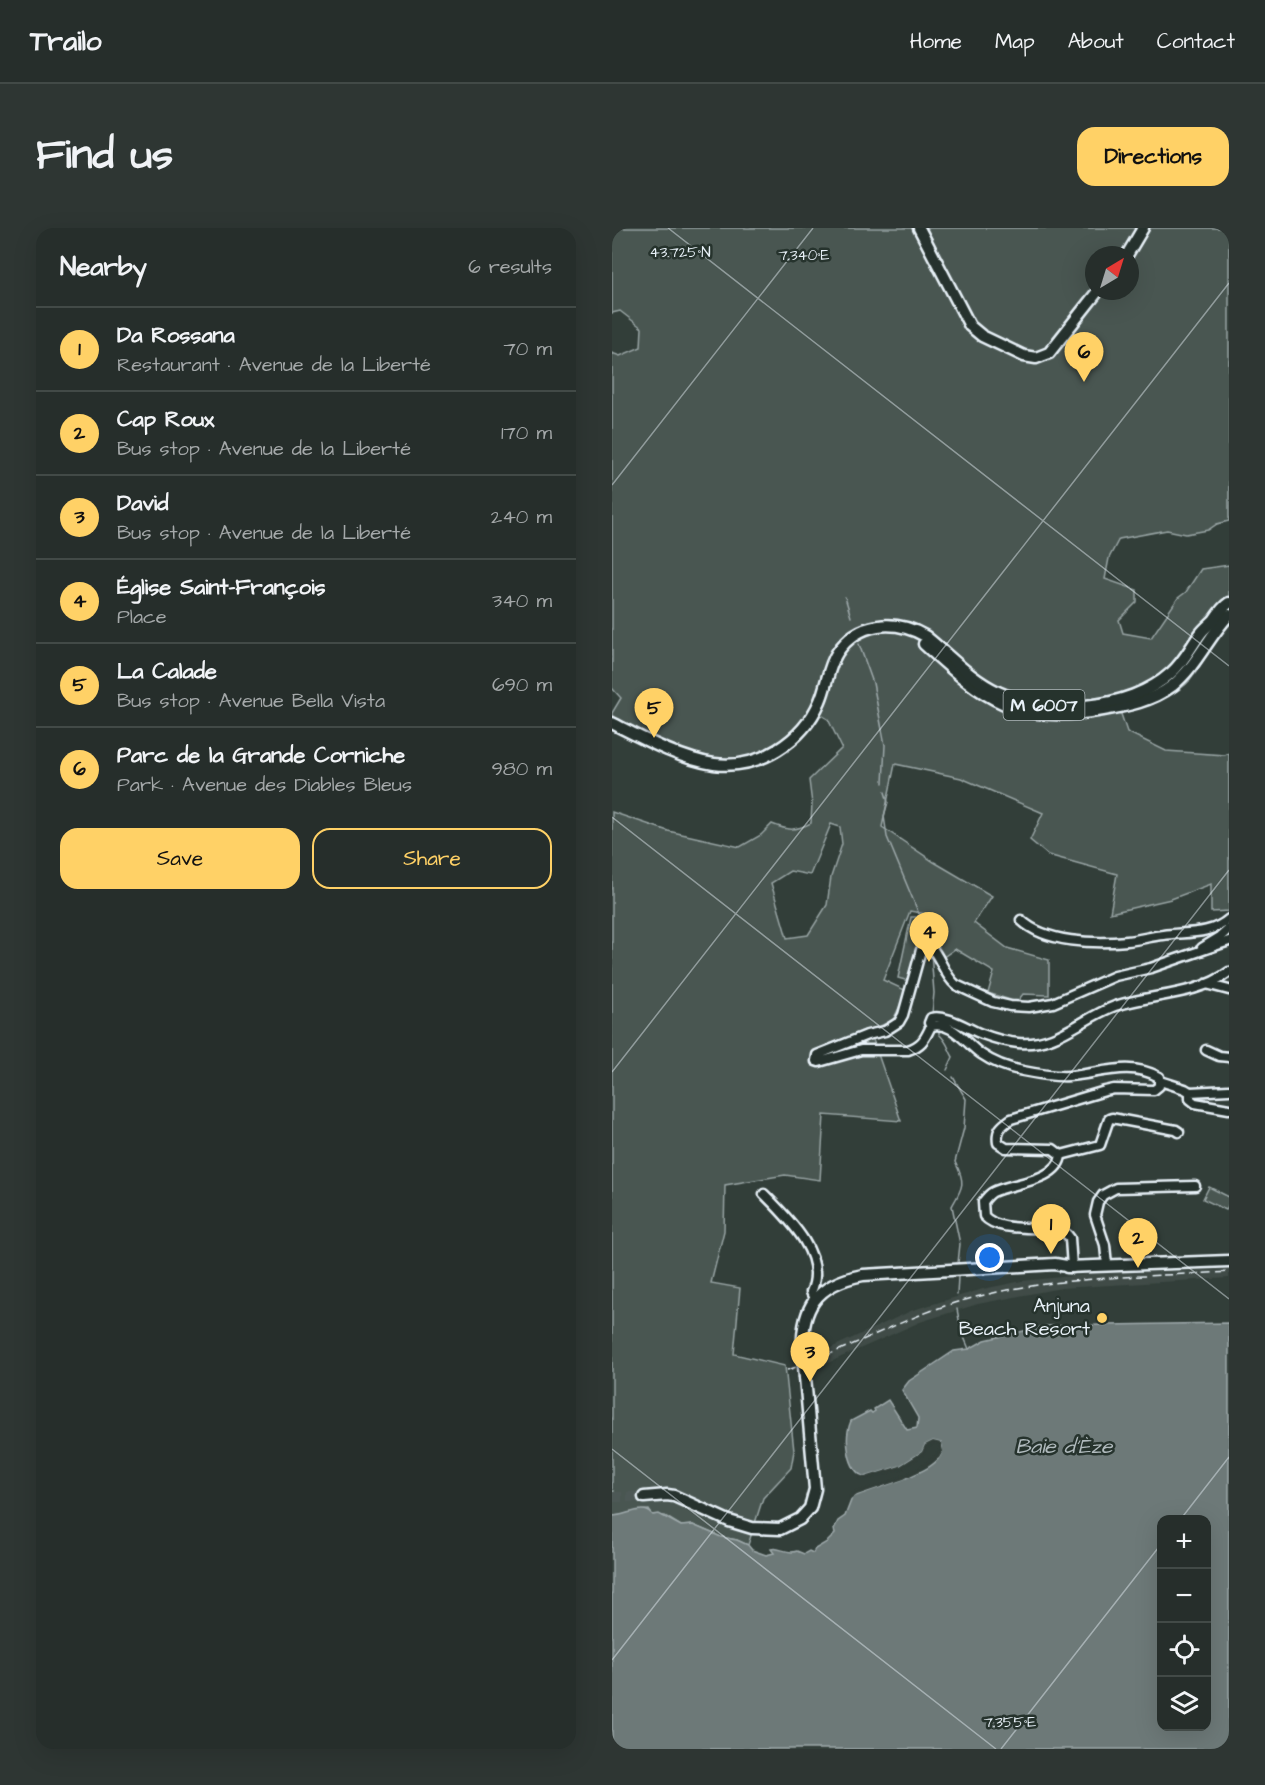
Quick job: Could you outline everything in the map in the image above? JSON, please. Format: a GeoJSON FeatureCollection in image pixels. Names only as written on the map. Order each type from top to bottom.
{"type":"FeatureCollection","features":[{"type":"Feature","properties":{"kind":"main road"},"geometry":{"type":"LineString","coordinates":[[919,228],[970,326],[982,336],[1024,356],[1036,358],[1049,353],[1091,300]]}},
{"type":"Feature","properties":{"kind":"main road"},"geometry":{"type":"LineString","coordinates":[[1132,246],[1143,228]]}},
{"type":"Feature","properties":{"kind":"main road","name":"M 6007"},"geometry":{"type":"LineString","coordinates":[[612,723],[657,745],[711,764],[731,764],[760,758],[780,748],[798,733],[812,716],[822,697],[833,661],[846,643],[860,632],[874,626],[893,624],[907,627],[925,636],[983,684],[1012,698],[1033,704],[1062,707],[1126,698],[1145,691],[1166,677],[1181,663],[1204,629],[1229,603]]}},
{"type":"Feature","properties":{"kind":"main road","name":"M 6007"},"geometry":{"type":"LineString","coordinates":[[846,643],[869,632],[880,630],[909,634],[925,644],[988,697],[1023,710],[1060,715],[1110,709],[1149,699],[1172,685],[1196,660],[1229,615]]}},
{"type":"Feature","properties":{"kind":"main road"},"geometry":{"type":"LineString","coordinates":[[1126,698],[1137,697],[1156,689],[1196,660],[1198,647],[1209,626]]}},
{"type":"Feature","properties":{"kind":"main road"},"geometry":{"type":"LineString","coordinates":[[644,1497],[667,1494],[746,1527],[780,1529],[800,1519],[810,1508],[815,1479],[803,1355],[803,1326],[814,1299],[826,1288],[848,1278],[863,1275],[977,1270],[989,1272],[1229,1261]]}},
{"type":"Feature","properties":{"kind":"street"},"geometry":{"type":"LineString","coordinates":[[1021,920],[1038,933],[1067,940],[1127,941],[1214,929],[1229,919]]}},
{"type":"Feature","properties":{"kind":"street"},"geometry":{"type":"LineString","coordinates":[[1199,953],[1202,948],[1229,929]]}},
{"type":"Feature","properties":{"kind":"street"},"geometry":{"type":"LineString","coordinates":[[1229,941],[1151,968],[1115,976],[1053,1003],[1029,1007],[993,1002],[956,985],[951,981],[935,951],[930,946],[926,946],[921,950],[903,1015],[898,1022],[885,1031],[867,1035],[818,1055],[816,1061],[861,1050],[916,1048],[925,1040],[931,1026],[929,1023],[931,1018],[942,1018],[982,1034],[1027,1044],[1065,1034],[1114,1007],[1206,984],[1229,972]]}},
{"type":"Feature","properties":{"kind":"street"},"geometry":{"type":"LineString","coordinates":[[1206,984],[1229,990]]}},
{"type":"Feature","properties":{"kind":"street"},"geometry":{"type":"LineString","coordinates":[[931,1026],[949,1027],[979,1053],[1008,1068],[1055,1076],[1124,1068],[1154,1073],[1159,1077],[1159,1086],[1154,1090],[1114,1089],[1011,1119],[998,1131],[998,1143],[1006,1148],[1053,1149],[1061,1155]]}},
{"type":"Feature","properties":{"kind":"street"},"geometry":{"type":"LineString","coordinates":[[1206,1050],[1219,1056],[1229,1057]]}},
{"type":"Feature","properties":{"kind":"street"},"geometry":{"type":"LineString","coordinates":[[1160,1081],[1190,1092],[1229,1090]]}},
{"type":"Feature","properties":{"kind":"street"},"geometry":{"type":"LineString","coordinates":[[1190,1092],[1190,1098],[1195,1103],[1229,1109]]}},
{"type":"Feature","properties":{"kind":"street"},"geometry":{"type":"LineString","coordinates":[[1061,1155],[1100,1145],[1109,1119],[1112,1118],[1179,1132]]}},
{"type":"Feature","properties":{"kind":"street"},"geometry":{"type":"LineString","coordinates":[[1061,1155],[1058,1165],[1050,1172],[993,1192],[983,1202],[982,1209],[989,1222],[999,1226],[1063,1231],[1068,1234],[1072,1267]]}},
{"type":"Feature","properties":{"kind":"street"},"geometry":{"type":"LineString","coordinates":[[1107,1265],[1105,1245],[1095,1215],[1098,1202],[1103,1195],[1116,1188],[1195,1186]]}},
{"type":"Feature","properties":{"kind":"street"},"geometry":{"type":"LineString","coordinates":[[764,1194],[792,1221],[813,1261],[816,1269],[815,1283],[811,1292],[814,1299]]}},
{"type":"Feature","properties":{"kind":"shaded area"},"geometry":{"type":"Polygon","coordinates":[[[612,228],[1229,228],[1229,521],[1217,524],[1208,530],[1186,534],[1167,530],[1119,539],[1109,558],[1105,579],[1137,590],[1137,602],[1119,620],[1123,633],[1151,638],[1201,569],[1229,565],[1229,620],[1191,679],[1167,697],[1120,711],[1127,732],[1166,751],[1225,755],[1229,753],[1229,911],[1211,912],[1211,884],[1171,899],[1110,913],[1117,874],[1048,855],[1030,840],[1043,813],[961,778],[895,764],[882,827],[934,862],[992,896],[974,923],[1007,948],[1049,960],[1049,995],[1023,994],[1017,1002],[988,993],[994,972],[955,949],[942,958],[931,943],[933,915],[910,911],[883,980],[907,991],[893,1020],[870,1031],[901,1121],[824,1115],[820,1180],[785,1175],[725,1185],[724,1231],[711,1283],[740,1288],[734,1354],[785,1366],[794,1451],[791,1468],[763,1498],[748,1545],[693,1525],[681,1526],[665,1516],[652,1515],[649,1510],[612,1516],[614,1491],[612,1491],[612,812],[668,831],[740,847],[761,835],[772,824],[792,829],[811,823],[812,804],[809,780],[842,748],[828,719],[811,709],[798,728],[780,743],[746,758],[722,761],[685,752],[612,718],[612,713],[621,698],[612,688],[612,353],[620,356],[641,347],[642,328],[620,311],[612,313],[612,228]],[[831,824],[810,875],[790,871],[771,883],[787,938],[808,935],[827,905],[831,877],[842,844],[840,827],[831,824]]]}},
{"type":"Feature","properties":{"kind":"shaded area"},"geometry":{"type":"Polygon","coordinates":[[[911,917],[922,917],[929,923],[925,940],[919,943],[909,981],[898,978],[911,917]]]}},
{"type":"Feature","properties":{"kind":"shaded area"},"geometry":{"type":"Polygon","coordinates":[[[1209,1187],[1229,1197],[1226,1210],[1203,1199],[1209,1187]]]}},
{"type":"Feature","properties":{"kind":"shaded area"},"geometry":{"type":"Polygon","coordinates":[[[1229,1269],[1229,1278],[1061,1288],[978,1304],[920,1322],[810,1371],[809,1358],[913,1310],[983,1289],[1022,1281],[1091,1274],[1229,1269]]]}},
{"type":"Feature","properties":{"kind":"water","name":"Baie d'Èze"},"geometry":{"type":"Polygon","coordinates":[[[1229,1323],[1229,1749],[612,1749],[612,1516],[644,1510],[653,1515],[659,1514],[681,1526],[693,1525],[721,1537],[737,1540],[748,1545],[752,1550],[766,1555],[774,1553],[771,1549],[774,1548],[804,1554],[809,1551],[813,1553],[835,1534],[834,1529],[838,1521],[845,1516],[852,1498],[923,1471],[935,1463],[941,1454],[941,1443],[933,1441],[925,1445],[922,1452],[900,1466],[865,1477],[854,1468],[849,1453],[848,1436],[851,1421],[870,1411],[872,1413],[874,1409],[888,1400],[907,1430],[917,1428],[918,1418],[902,1390],[909,1381],[954,1351],[969,1349],[985,1340],[1045,1326],[1229,1323]]]}},
{"type":"Feature","properties":{"kind":"pier"},"geometry":{"type":"Polygon","coordinates":[[[933,1441],[941,1443],[943,1451],[939,1458],[904,1479],[857,1495],[849,1501],[849,1497],[855,1492],[879,1486],[916,1470],[936,1455],[940,1449],[934,1444],[902,1469],[866,1480],[860,1479],[859,1475],[865,1477],[900,1466],[922,1452],[925,1445],[933,1441]]]}},
{"type":"Feature","properties":{"kind":"waterway"},"geometry":{"type":"LineString","coordinates":[[845,597],[851,617]]}},
{"type":"Feature","properties":{"kind":"waterway"},"geometry":{"type":"LineString","coordinates":[[859,644],[873,683],[885,745],[883,783]]}},
{"type":"Feature","properties":{"kind":"waterway"},"geometry":{"type":"LineString","coordinates":[[885,792],[888,802],[884,816],[887,837],[919,914],[928,921],[930,941]]}},
{"type":"Feature","properties":{"kind":"waterway"},"geometry":{"type":"LineString","coordinates":[[931,953],[934,993],[932,1014]]}},
{"type":"Feature","properties":{"kind":"waterway"},"geometry":{"type":"LineString","coordinates":[[939,1028],[939,1034],[953,1057],[947,1070]]}},
{"type":"Feature","properties":{"kind":"waterway"},"geometry":{"type":"LineString","coordinates":[[953,1077],[966,1099],[964,1128],[955,1162],[961,1175],[962,1185],[952,1206],[960,1244],[958,1263]]}},
{"type":"Feature","properties":{"kind":"waterway"},"geometry":{"type":"LineString","coordinates":[[957,1295],[958,1277]]}},
{"type":"Feature","properties":{"kind":"waterway"},"geometry":{"type":"LineString","coordinates":[[957,1309],[961,1330],[969,1349]]}},
{"type":"Feature","properties":{"kind":"tunnel"},"geometry":{"type":"LineString","coordinates":[[612,1497],[644,1497]]}},
{"type":"Feature","properties":{"kind":"railway"},"geometry":{"type":"LineString","coordinates":[[787,1370],[831,1354],[939,1308],[994,1293],[1094,1279],[1229,1272]]}},
{"type":"Feature","properties":{"kind":"place","name":"Parc de la Grande Corniche"},"geometry":{"type":"Point","coordinates":[1084,382]}},
{"type":"Feature","properties":{"kind":"place","name":"La Calade"},"geometry":{"type":"Point","coordinates":[654,738]}},
{"type":"Feature","properties":{"kind":"place","name":"Église Saint-François"},"geometry":{"type":"Point","coordinates":[929,962]}},
{"type":"Feature","properties":{"kind":"place","name":"Da Rossana"},"geometry":{"type":"Point","coordinates":[1051,1254]}},
{"type":"Feature","properties":{"kind":"place","name":"Cap Roux"},"geometry":{"type":"Point","coordinates":[1138,1268]}},
{"type":"Feature","properties":{"kind":"place","name":"Anjuna Beach Resort"},"geometry":{"type":"Point","coordinates":[1102,1318]}},
{"type":"Feature","properties":{"kind":"place","name":"David"},"geometry":{"type":"Point","coordinates":[810,1382]}}]}
